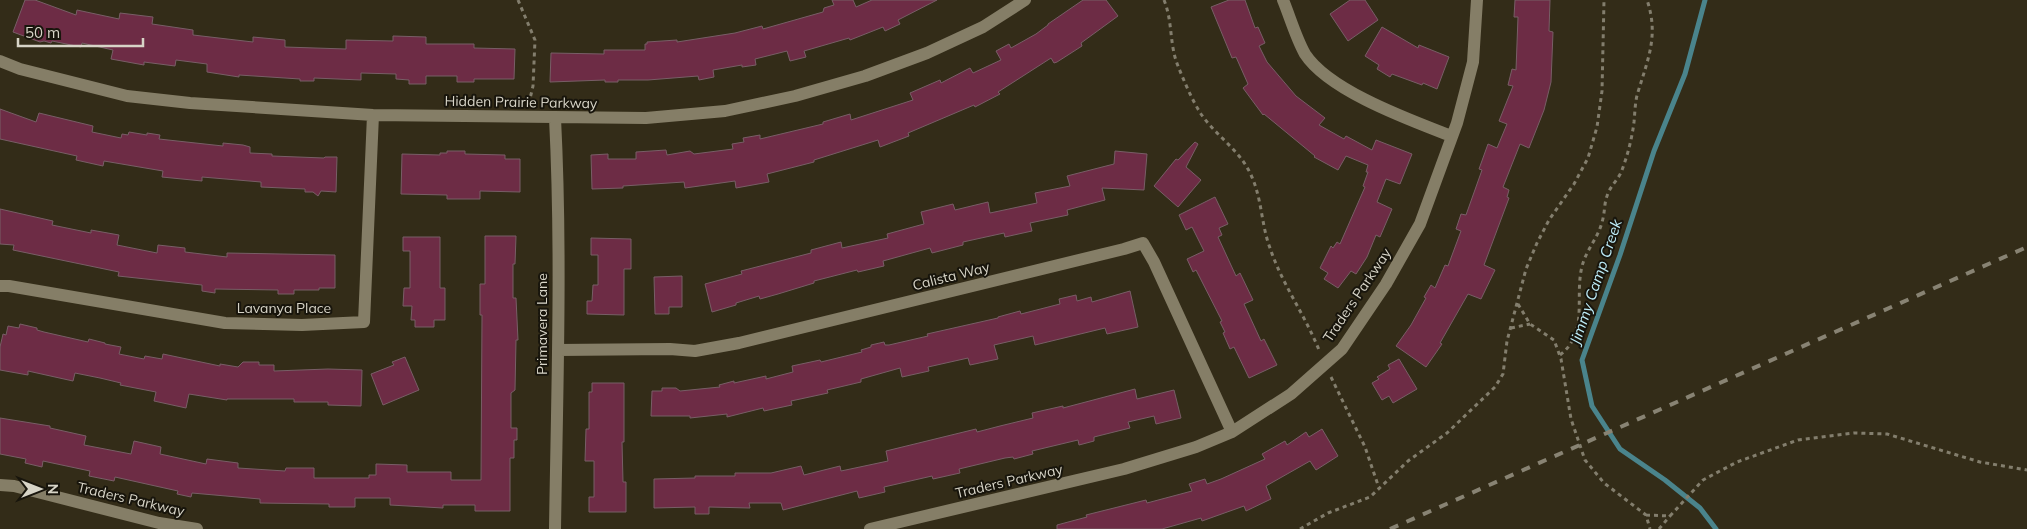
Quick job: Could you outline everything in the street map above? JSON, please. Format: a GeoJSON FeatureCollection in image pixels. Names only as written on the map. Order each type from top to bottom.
{"type":"FeatureCollection","features":[{"type":"Feature","properties":{"kind":"street","name":"Hidden Prairie Parkway"},"geometry":{"type":"LineString","coordinates":[[0,61],[20,69],[127,96],[278,110],[373,115],[646,118],[725,112],[795,96],[865,76],[927,53],[983,27],[1025,0]]}},
{"type":"Feature","properties":{"kind":"street"},"geometry":{"type":"LineString","coordinates":[[1283,0],[1306,54],[1328,78],[1393,113],[1451,136]]}},
{"type":"Feature","properties":{"kind":"street","name":"Traders Parkway"},"geometry":{"type":"LineString","coordinates":[[870,529],[1124,469],[1196,447],[1232,432],[1290,394],[1325,364],[1342,348],[1386,284],[1420,224],[1451,136],[1473,62],[1477,0]]}},
{"type":"Feature","properties":{"kind":"street","name":"Lavanya Place"},"geometry":{"type":"LineString","coordinates":[[0,286],[10,286],[225,323],[302,325],[364,322],[373,115]]}},
{"type":"Feature","properties":{"kind":"street","name":"Primavera Lane"},"geometry":{"type":"LineString","coordinates":[[555,118],[558,176],[555,529]]}},
{"type":"Feature","properties":{"kind":"street","name":"Calista Way"},"geometry":{"type":"LineString","coordinates":[[558,350],[670,349],[695,351],[748,340],[1144,243],[1232,432]]}},
{"type":"Feature","properties":{"kind":"street","name":"Traders Parkway"},"geometry":{"type":"LineString","coordinates":[[0,485],[14,486],[159,523],[197,529]]}},
{"type":"Feature","properties":{"kind":"path"},"geometry":{"type":"LineString","coordinates":[[518,0],[535,40],[533,86],[528,118]]}},
{"type":"Feature","properties":{"kind":"path"},"geometry":{"type":"LineString","coordinates":[[1164,0],[1170,20],[1171,42],[1177,65],[1201,113],[1220,137],[1235,149],[1251,174],[1262,207],[1270,248],[1284,280],[1310,326],[1325,364],[1365,447],[1379,488]]}},
{"type":"Feature","properties":{"kind":"path"},"geometry":{"type":"LineString","coordinates":[[1300,529],[1328,513],[1370,497],[1408,461],[1447,432],[1495,387],[1503,374],[1511,328],[1526,269],[1537,243],[1588,158],[1595,135],[1602,92],[1604,0]]}},
{"type":"Feature","properties":{"kind":"path"},"geometry":{"type":"LineString","coordinates":[[1560,355],[1566,351],[1578,327],[1582,266],[1602,223],[1607,194],[1622,172],[1632,135],[1638,93],[1644,78],[1653,31],[1653,17],[1647,0]]}},
{"type":"Feature","properties":{"kind":"path"},"geometry":{"type":"LineString","coordinates":[[1517,304],[1530,324],[1554,340],[1560,355],[1571,419],[1586,460],[1604,483],[1646,515],[1670,516]]}},
{"type":"Feature","properties":{"kind":"path"},"geometry":{"type":"LineString","coordinates":[[1511,328],[1530,324]]}},
{"type":"Feature","properties":{"kind":"path"},"geometry":{"type":"LineString","coordinates":[[1659,529],[1703,480],[1737,462],[1798,440],[1854,433],[1887,434],[1980,462],[2027,470]]}},
{"type":"Feature","properties":{"kind":"path"},"geometry":{"type":"LineString","coordinates":[[1646,515],[1650,529]]}},
{"type":"Feature","properties":{"kind":"building"},"geometry":{"type":"Polygon","coordinates":[[[25,0],[35,0],[76,15],[77,10],[119,19],[120,13],[153,17],[152,24],[193,30],[193,35],[253,42],[253,37],[285,40],[285,47],[346,49],[346,40],[393,41],[393,36],[426,37],[426,44],[474,44],[474,48],[515,49],[514,79],[474,79],[474,82],[457,82],[457,76],[426,76],[426,84],[409,84],[409,80],[396,79],[396,74],[361,73],[361,80],[314,78],[314,81],[300,81],[300,79],[239,75],[239,77],[207,72],[207,64],[176,60],[175,66],[144,62],[144,65],[111,59],[113,50],[82,43],[81,47],[52,41],[51,43],[40,42],[13,32],[25,0]]]}},
{"type":"Feature","properties":{"kind":"building"},"geometry":{"type":"Polygon","coordinates":[[[832,0],[853,0],[856,7],[872,0],[937,0],[898,20],[900,24],[885,31],[883,27],[850,40],[849,38],[804,51],[806,57],[790,61],[787,51],[755,59],[756,65],[742,67],[742,65],[713,70],[714,77],[699,80],[698,76],[618,80],[618,82],[605,82],[605,80],[550,82],[551,53],[604,54],[604,50],[645,50],[647,42],[677,40],[677,42],[735,33],[762,26],[763,29],[823,12],[824,8],[834,5],[832,0]]]}},
{"type":"Feature","properties":{"kind":"building"},"geometry":{"type":"Polygon","coordinates":[[[1083,0],[1106,0],[1118,16],[1081,43],[1082,46],[1057,62],[1054,63],[1051,58],[998,92],[1000,94],[975,107],[974,105],[908,133],[909,136],[880,147],[878,140],[814,160],[814,162],[767,174],[769,182],[736,188],[735,181],[685,188],[684,182],[592,189],[591,155],[608,154],[608,159],[636,159],[636,152],[666,150],[667,155],[690,151],[694,154],[733,149],[732,144],[744,142],[743,138],[760,135],[760,139],[823,124],[823,122],[850,114],[851,120],[913,100],[910,93],[940,80],[941,83],[970,68],[973,73],[1001,60],[996,51],[1009,44],[1011,48],[1036,34],[1083,0]]]}},
{"type":"Feature","properties":{"kind":"building"},"geometry":{"type":"Polygon","coordinates":[[[1229,0],[1245,0],[1255,28],[1258,27],[1265,43],[1259,46],[1267,62],[1296,96],[1325,118],[1319,125],[1344,139],[1346,136],[1372,150],[1376,140],[1412,154],[1400,184],[1386,179],[1377,202],[1392,209],[1380,237],[1376,235],[1367,257],[1356,274],[1351,271],[1338,288],[1324,279],[1328,273],[1320,268],[1331,246],[1333,248],[1337,242],[1340,244],[1365,187],[1363,186],[1368,172],[1366,172],[1368,165],[1346,156],[1338,170],[1314,157],[1263,115],[1243,88],[1248,84],[1236,57],[1232,58],[1211,7],[1229,0]]]}},
{"type":"Feature","properties":{"kind":"building"},"geometry":{"type":"Polygon","coordinates":[[[1350,0],[1365,0],[1378,20],[1348,41],[1330,14],[1350,0]]]}},
{"type":"Feature","properties":{"kind":"building"},"geometry":{"type":"Polygon","coordinates":[[[1515,0],[1550,0],[1549,31],[1553,32],[1551,82],[1544,110],[1529,148],[1520,144],[1503,187],[1509,190],[1507,197],[1509,198],[1484,265],[1495,270],[1481,299],[1468,294],[1440,343],[1442,344],[1426,367],[1396,346],[1411,325],[1431,285],[1435,288],[1445,265],[1448,266],[1461,231],[1456,229],[1461,214],[1466,215],[1482,170],[1479,169],[1488,144],[1497,148],[1507,124],[1499,121],[1513,86],[1508,85],[1512,69],[1516,70],[1518,17],[1514,17],[1515,0]]]}},
{"type":"Feature","properties":{"kind":"building"},"geometry":{"type":"Polygon","coordinates":[[[1382,27],[1418,48],[1419,45],[1449,57],[1437,89],[1392,74],[1390,77],[1377,69],[1379,65],[1365,56],[1382,27]]]}},
{"type":"Feature","properties":{"kind":"building"},"geometry":{"type":"Polygon","coordinates":[[[0,109],[36,122],[39,113],[93,126],[92,132],[121,138],[122,134],[128,135],[129,132],[147,135],[147,133],[160,135],[159,139],[223,146],[223,143],[243,145],[250,147],[250,153],[272,154],[272,156],[337,157],[336,192],[321,191],[318,196],[313,192],[305,192],[305,189],[261,187],[261,182],[202,177],[202,181],[162,177],[163,171],[104,161],[103,166],[76,160],[77,156],[0,139],[0,109]]]}},
{"type":"Feature","properties":{"kind":"building"},"geometry":{"type":"Polygon","coordinates":[[[1195,142],[1198,144],[1186,167],[1201,180],[1178,207],[1154,186],[1176,159],[1178,160],[1195,142]]]}},
{"type":"Feature","properties":{"kind":"building"},"geometry":{"type":"Polygon","coordinates":[[[447,151],[465,151],[465,154],[505,155],[505,159],[520,159],[520,192],[480,191],[480,199],[447,199],[447,195],[401,194],[402,154],[440,155],[440,153],[447,153],[447,151]]]}},
{"type":"Feature","properties":{"kind":"building"},"geometry":{"type":"Polygon","coordinates":[[[1115,151],[1147,154],[1144,190],[1102,188],[1105,200],[1067,210],[1068,215],[1030,223],[1032,231],[1005,237],[1004,233],[963,242],[963,245],[932,253],[930,248],[883,261],[884,266],[858,272],[857,270],[814,281],[814,283],[778,294],[760,299],[759,296],[712,312],[705,284],[742,274],[741,271],[811,253],[811,250],[841,242],[842,248],[888,238],[887,234],[924,224],[921,212],[953,204],[955,210],[988,202],[990,213],[1037,203],[1035,193],[1070,186],[1067,176],[1114,164],[1115,151]]]}},
{"type":"Feature","properties":{"kind":"building"},"geometry":{"type":"Polygon","coordinates":[[[1215,197],[1228,224],[1219,228],[1222,235],[1218,237],[1236,276],[1240,273],[1253,300],[1244,304],[1261,341],[1264,339],[1277,365],[1249,378],[1234,347],[1230,349],[1223,333],[1225,332],[1220,322],[1222,321],[1196,270],[1193,272],[1187,259],[1204,251],[1192,227],[1186,230],[1179,215],[1215,197]]]}},
{"type":"Feature","properties":{"kind":"building"},"geometry":{"type":"Polygon","coordinates":[[[0,209],[53,221],[52,225],[91,233],[91,230],[119,235],[117,245],[157,253],[158,245],[185,248],[185,252],[227,257],[227,253],[335,255],[335,288],[294,290],[294,294],[278,294],[278,290],[215,289],[215,293],[202,291],[202,285],[118,276],[119,272],[13,250],[14,245],[0,244],[0,209]]]}},
{"type":"Feature","properties":{"kind":"building"},"geometry":{"type":"Polygon","coordinates":[[[485,236],[516,236],[515,264],[513,264],[513,298],[516,298],[518,340],[516,340],[515,390],[511,393],[511,428],[517,428],[517,440],[514,440],[514,458],[510,458],[510,511],[475,511],[475,505],[443,505],[443,508],[390,505],[390,498],[355,498],[355,507],[329,507],[329,504],[260,503],[260,499],[192,493],[191,497],[177,494],[178,491],[115,477],[114,481],[89,476],[90,471],[43,461],[42,467],[25,463],[26,459],[0,454],[0,418],[50,426],[50,428],[86,436],[84,445],[131,454],[134,441],[161,447],[160,454],[206,464],[207,459],[238,463],[238,468],[285,471],[286,468],[314,468],[314,478],[369,478],[369,475],[376,475],[376,464],[407,465],[407,472],[451,472],[451,480],[481,480],[482,315],[480,315],[480,284],[485,284],[485,236]]]}},
{"type":"Feature","properties":{"kind":"building"},"geometry":{"type":"Polygon","coordinates":[[[403,237],[440,237],[440,288],[445,288],[445,320],[434,320],[434,327],[415,327],[415,320],[411,320],[412,306],[403,306],[404,288],[410,288],[410,251],[403,251],[403,237]]]}},
{"type":"Feature","properties":{"kind":"building"},"geometry":{"type":"Polygon","coordinates":[[[591,238],[631,239],[631,269],[624,269],[624,315],[587,314],[587,301],[592,301],[593,285],[598,285],[598,255],[591,255],[591,238]]]}},
{"type":"Feature","properties":{"kind":"building"},"geometry":{"type":"Polygon","coordinates":[[[682,276],[682,307],[669,307],[669,314],[655,314],[654,277],[682,276]]]}},
{"type":"Feature","properties":{"kind":"building"},"geometry":{"type":"Polygon","coordinates":[[[1130,291],[1138,327],[1107,334],[1105,328],[1035,345],[1033,336],[994,345],[998,359],[970,365],[968,358],[928,367],[929,371],[902,377],[900,368],[861,379],[861,382],[827,390],[828,393],[791,401],[792,405],[764,411],[763,408],[727,417],[727,414],[690,418],[690,416],[651,416],[652,391],[662,391],[662,388],[676,388],[680,391],[720,387],[719,385],[734,381],[734,383],[766,376],[766,379],[793,372],[792,366],[820,360],[821,362],[862,352],[861,350],[871,347],[871,345],[884,342],[885,345],[889,345],[1020,311],[1021,314],[1060,304],[1059,299],[1076,295],[1077,301],[1091,297],[1092,302],[1130,291]]]}},
{"type":"Feature","properties":{"kind":"building"},"geometry":{"type":"Polygon","coordinates":[[[20,324],[37,328],[37,330],[44,332],[88,342],[89,339],[121,347],[119,354],[144,359],[145,356],[162,359],[163,354],[220,366],[220,364],[238,367],[243,362],[259,362],[259,365],[274,365],[274,371],[362,370],[361,406],[328,405],[328,402],[294,402],[294,399],[227,400],[189,394],[186,408],[154,401],[156,392],[120,385],[121,383],[100,378],[75,373],[73,381],[28,371],[28,375],[0,370],[0,347],[3,334],[6,335],[8,326],[19,328],[20,324]]]}},
{"type":"Feature","properties":{"kind":"building"},"geometry":{"type":"Polygon","coordinates":[[[405,357],[419,390],[383,405],[371,374],[394,365],[392,362],[405,357]]]}},
{"type":"Feature","properties":{"kind":"building"},"geometry":{"type":"Polygon","coordinates":[[[1399,359],[1417,389],[1393,403],[1389,396],[1382,400],[1372,383],[1379,379],[1377,377],[1390,369],[1388,365],[1399,359]]]}},
{"type":"Feature","properties":{"kind":"building"},"geometry":{"type":"Polygon","coordinates":[[[592,383],[624,383],[624,442],[622,442],[623,482],[626,482],[626,512],[589,512],[589,497],[594,497],[594,461],[585,461],[586,429],[589,429],[589,392],[592,392],[592,383]]]}},
{"type":"Feature","properties":{"kind":"building"},"geometry":{"type":"Polygon","coordinates":[[[1135,389],[1137,399],[1174,390],[1181,418],[1156,424],[1154,416],[1128,422],[1130,428],[1094,437],[1094,441],[1079,445],[1078,440],[1032,451],[1033,454],[1014,459],[1013,457],[1005,458],[959,469],[960,473],[933,479],[932,476],[884,487],[885,492],[859,498],[857,491],[783,510],[781,503],[749,503],[750,508],[709,507],[709,514],[695,514],[695,507],[654,508],[654,479],[735,476],[735,473],[771,473],[801,466],[804,475],[840,466],[841,471],[888,461],[886,451],[976,429],[977,432],[1033,418],[1032,413],[1063,406],[1063,408],[1135,389]]]}},
{"type":"Feature","properties":{"kind":"building"},"geometry":{"type":"Polygon","coordinates":[[[1322,429],[1338,456],[1316,470],[1310,461],[1266,486],[1271,499],[1246,511],[1244,506],[1202,521],[1201,518],[1162,529],[1057,529],[1057,525],[1087,517],[1086,515],[1146,500],[1147,503],[1192,491],[1189,484],[1205,479],[1207,484],[1221,479],[1265,459],[1262,454],[1285,441],[1287,445],[1306,432],[1309,437],[1322,429]]]}},
{"type":"Feature","properties":{"kind":"waterway","name":"Jimmy Camp Creek"},"geometry":{"type":"LineString","coordinates":[[1705,0],[1685,74],[1654,151],[1620,255],[1582,360],[1592,406],[1620,449],[1665,480],[1700,508],[1716,529]]}},
{"type":"Feature","properties":{"kind":"railway"},"geometry":{"type":"LineString","coordinates":[[1390,529],[2027,247]]}}]}
